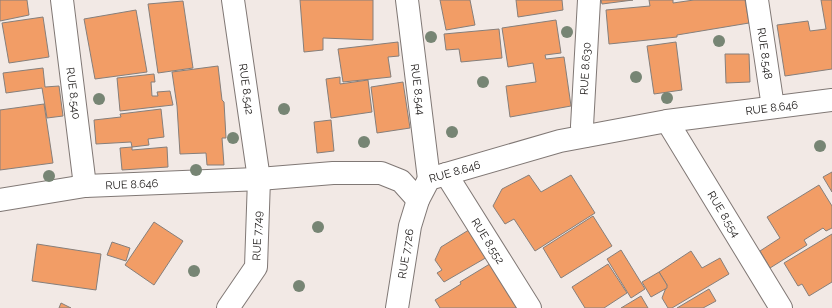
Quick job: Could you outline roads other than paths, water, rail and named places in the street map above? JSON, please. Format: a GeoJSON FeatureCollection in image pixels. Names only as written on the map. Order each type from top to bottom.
{"type":"FeatureCollection","features":[{"type":"Feature","properties":{"kind":"street","name":"RUE 8.540"},"geometry":{"type":"LineString","coordinates":[[62,0],[85,186]]}},
{"type":"Feature","properties":{"kind":"street","name":"RUE 8.542"},"geometry":{"type":"LineString","coordinates":[[233,0],[259,178]]}},
{"type":"Feature","properties":{"kind":"street","name":"RUE 8.544"},"geometry":{"type":"LineString","coordinates":[[407,0],[438,177]]}},
{"type":"Feature","properties":{"kind":"street","name":"RUE 8.630"},"geometry":{"type":"LineString","coordinates":[[585,136],[582,126],[589,0]]}},
{"type":"Feature","properties":{"kind":"street","name":"RUE 8.548"},"geometry":{"type":"LineString","coordinates":[[757,0],[773,107]]}},
{"type":"Feature","properties":{"kind":"street","name":"RUE 8.646"},"geometry":{"type":"LineString","coordinates":[[0,200],[85,186],[333,173],[381,173],[401,181],[418,200],[438,177],[560,141],[667,121],[832,100]]}},
{"type":"Feature","properties":{"kind":"street","name":"RUE 8.554"},"geometry":{"type":"LineString","coordinates":[[667,121],[781,308]]}},
{"type":"Feature","properties":{"kind":"street","name":"RUE 8.552"},"geometry":{"type":"LineString","coordinates":[[438,177],[530,308]]}},
{"type":"Feature","properties":{"kind":"street","name":"RUE 7.749"},"geometry":{"type":"LineString","coordinates":[[228,308],[256,267],[259,178]]}},
{"type":"Feature","properties":{"kind":"street","name":"RUE 7.726"},"geometry":{"type":"LineString","coordinates":[[397,308],[410,226],[418,200]]}}]}
